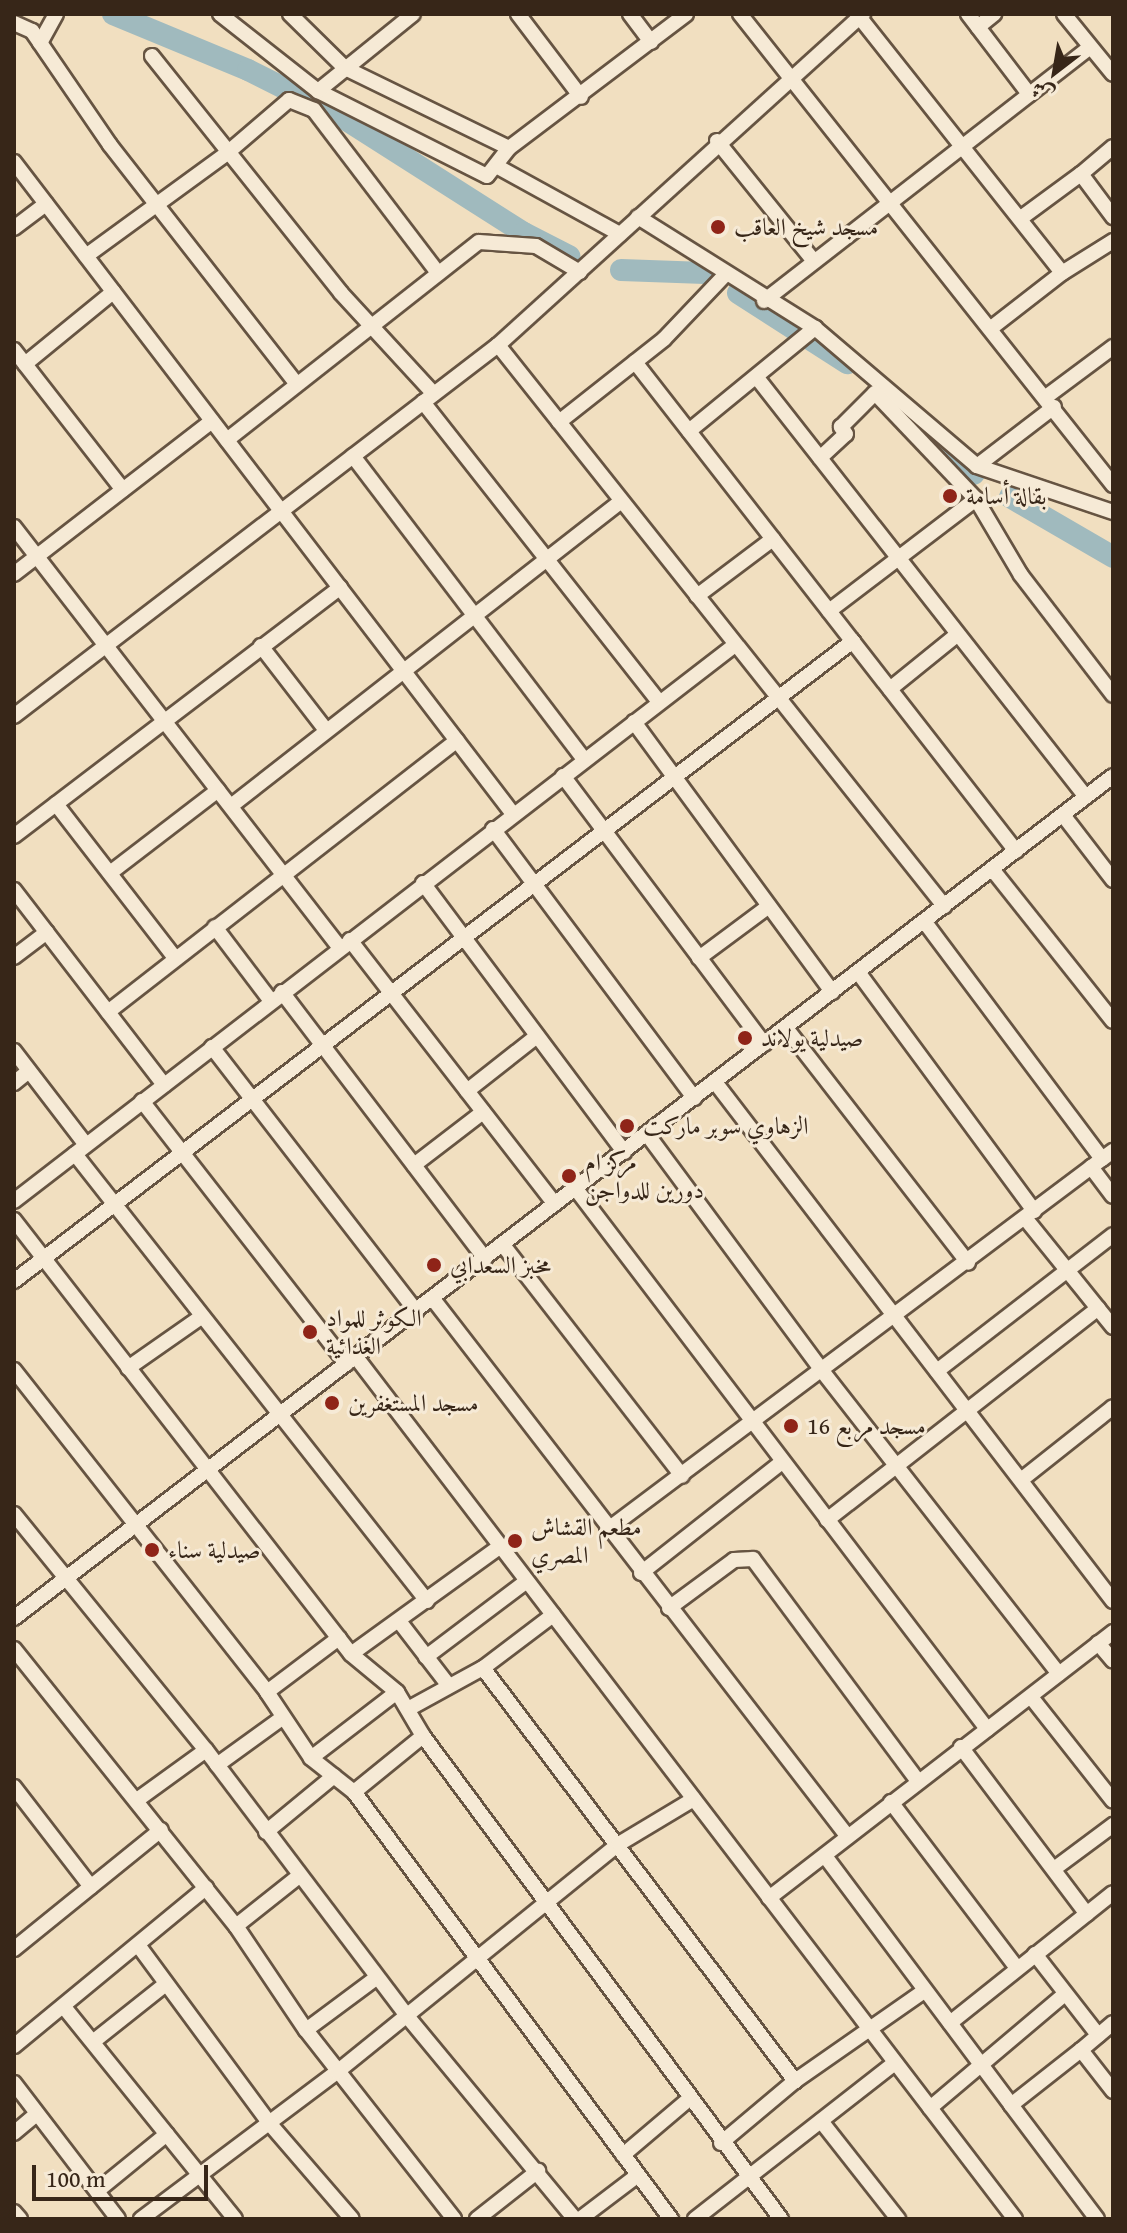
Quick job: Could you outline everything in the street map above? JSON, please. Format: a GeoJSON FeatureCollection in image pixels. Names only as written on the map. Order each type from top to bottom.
{"type":"FeatureCollection","features":[{"type":"Feature","properties":{"kind":"street"},"geometry":{"type":"LineString","coordinates":[[40,43],[56,14]]}},
{"type":"Feature","properties":{"kind":"street"},"geometry":{"type":"LineString","coordinates":[[220,14],[318,91],[487,176],[498,167],[509,148],[581,97],[686,14]]}},
{"type":"Feature","properties":{"kind":"street"},"geometry":{"type":"LineString","coordinates":[[290,14],[345,68],[509,148]]}},
{"type":"Feature","properties":{"kind":"street"},"geometry":{"type":"LineString","coordinates":[[318,91],[413,14]]}},
{"type":"Feature","properties":{"kind":"street"},"geometry":{"type":"LineString","coordinates":[[518,14],[581,97]]}},
{"type":"Feature","properties":{"kind":"street"},"geometry":{"type":"LineString","coordinates":[[630,14],[651,42]]}},
{"type":"Feature","properties":{"kind":"street"},"geometry":{"type":"LineString","coordinates":[[740,14],[892,200],[1113,485]]}},
{"type":"Feature","properties":{"kind":"street"},"geometry":{"type":"LineString","coordinates":[[968,14],[1029,94]]}},
{"type":"Feature","properties":{"kind":"street"},"geometry":{"type":"LineString","coordinates":[[978,27],[994,14]]}},
{"type":"Feature","properties":{"kind":"street"},"geometry":{"type":"LineString","coordinates":[[1064,14],[1113,74]]}},
{"type":"Feature","properties":{"kind":"street"},"geometry":{"type":"LineString","coordinates":[[14,716],[498,345],[580,272],[717,141],[860,15],[1062,273]]}},
{"type":"Feature","properties":{"kind":"street"},"geometry":{"type":"LineString","coordinates":[[14,23],[26,25],[155,202],[297,384]]}},
{"type":"Feature","properties":{"kind":"street"},"geometry":{"type":"LineString","coordinates":[[764,301],[1090,47]]}},
{"type":"Feature","properties":{"kind":"street"},"geometry":{"type":"LineString","coordinates":[[152,56],[226,154],[371,323],[429,398],[545,561],[659,702]]}},
{"type":"Feature","properties":{"kind":"street"},"geometry":{"type":"LineString","coordinates":[[86,256],[155,202],[226,154],[289,100],[305,104],[438,273]]}},
{"type":"Feature","properties":{"kind":"street"},"geometry":{"type":"LineString","coordinates":[[717,141],[813,260]]}},
{"type":"Feature","properties":{"kind":"street"},"geometry":{"type":"LineString","coordinates":[[1021,218],[1113,147]]}},
{"type":"Feature","properties":{"kind":"street"},"geometry":{"type":"LineString","coordinates":[[14,162],[513,814]]}},
{"type":"Feature","properties":{"kind":"street"},"geometry":{"type":"LineString","coordinates":[[498,167],[620,234]]}},
{"type":"Feature","properties":{"kind":"street"},"geometry":{"type":"LineString","coordinates":[[1081,174],[1113,217]]}},
{"type":"Feature","properties":{"kind":"street"},"geometry":{"type":"LineString","coordinates":[[14,228],[46,204]]}},
{"type":"Feature","properties":{"kind":"street"},"geometry":{"type":"LineString","coordinates":[[638,217],[764,301],[815,328],[977,466],[1113,512]]}},
{"type":"Feature","properties":{"kind":"street"},"geometry":{"type":"LineString","coordinates":[[227,440],[371,323],[479,242],[502,239],[536,246],[580,272]]}},
{"type":"Feature","properties":{"kind":"street"},"geometry":{"type":"LineString","coordinates":[[991,328],[1062,273],[1113,241]]}},
{"type":"Feature","properties":{"kind":"street"},"geometry":{"type":"LineString","coordinates":[[559,422],[635,362],[725,275]]}},
{"type":"Feature","properties":{"kind":"street"},"geometry":{"type":"LineString","coordinates":[[25,364],[113,292]]}},
{"type":"Feature","properties":{"kind":"street"},"geometry":{"type":"LineString","coordinates":[[689,431],[758,379],[815,328]]}},
{"type":"Feature","properties":{"kind":"street"},"geometry":{"type":"LineString","coordinates":[[498,345],[944,906]]}},
{"type":"Feature","properties":{"kind":"street"},"geometry":{"type":"LineString","coordinates":[[977,466],[1113,347]]}},
{"type":"Feature","properties":{"kind":"street"},"geometry":{"type":"LineString","coordinates":[[14,350],[123,490]]}},
{"type":"Feature","properties":{"kind":"street"},"geometry":{"type":"LineString","coordinates":[[635,362],[1016,851]]}},
{"type":"Feature","properties":{"kind":"street"},"geometry":{"type":"LineString","coordinates":[[758,379],[1086,797]]}},
{"type":"Feature","properties":{"kind":"street"},"geometry":{"type":"LineString","coordinates":[[820,458],[846,434],[841,427],[875,393],[976,499],[1021,575],[1113,695]]}},
{"type":"Feature","properties":{"kind":"street"},"geometry":{"type":"LineString","coordinates":[[14,574],[212,421]]}},
{"type":"Feature","properties":{"kind":"street"},"geometry":{"type":"LineString","coordinates":[[353,456],[584,759]]}},
{"type":"Feature","properties":{"kind":"street"},"geometry":{"type":"LineString","coordinates":[[829,611],[976,499]]}},
{"type":"Feature","properties":{"kind":"street"},"geometry":{"type":"LineString","coordinates":[[231,806],[621,501]]}},
{"type":"Feature","properties":{"kind":"street"},"geometry":{"type":"LineString","coordinates":[[14,527],[281,873],[391,993],[555,1204]]}},
{"type":"Feature","properties":{"kind":"street"},"geometry":{"type":"LineString","coordinates":[[697,596],[773,539]]}},
{"type":"Feature","properties":{"kind":"street"},"geometry":{"type":"LineString","coordinates":[[14,836],[340,588]]}},
{"type":"Feature","properties":{"kind":"street"},"geometry":{"type":"LineString","coordinates":[[890,689],[958,634]]}},
{"type":"Feature","properties":{"kind":"street"},"geometry":{"type":"LineString","coordinates":[[14,1281],[853,641]]}},
{"type":"Feature","properties":{"kind":"street"},"geometry":{"type":"LineString","coordinates":[[14,1201],[735,645]]}},
{"type":"Feature","properties":{"kind":"street"},"geometry":{"type":"LineString","coordinates":[[261,646],[326,730]]}},
{"type":"Feature","properties":{"kind":"street"},"geometry":{"type":"LineString","coordinates":[[634,722],[832,992]]}},
{"type":"Feature","properties":{"kind":"street"},"geometry":{"type":"LineString","coordinates":[[108,1012],[281,873],[457,740]]}},
{"type":"Feature","properties":{"kind":"street"},"geometry":{"type":"LineString","coordinates":[[563,776],[764,1044]]}},
{"type":"Feature","properties":{"kind":"street"},"geometry":{"type":"LineString","coordinates":[[14,1618],[1113,776]]}},
{"type":"Feature","properties":{"kind":"street"},"geometry":{"type":"LineString","coordinates":[[110,873],[218,790]]}},
{"type":"Feature","properties":{"kind":"street"},"geometry":{"type":"LineString","coordinates":[[56,804],[175,958]]}},
{"type":"Feature","properties":{"kind":"street"},"geometry":{"type":"LineString","coordinates":[[1063,815],[1113,880]]}},
{"type":"Feature","properties":{"kind":"street"},"geometry":{"type":"LineString","coordinates":[[493,829],[694,1098]]}},
{"type":"Feature","properties":{"kind":"street"},"geometry":{"type":"LineString","coordinates":[[992,869],[1113,1021]]}},
{"type":"Feature","properties":{"kind":"street"},"geometry":{"type":"LineString","coordinates":[[423,883],[624,1152]]}},
{"type":"Feature","properties":{"kind":"street"},"geometry":{"type":"LineString","coordinates":[[14,890],[164,1085]]}},
{"type":"Feature","properties":{"kind":"street"},"geometry":{"type":"LineString","coordinates":[[699,958],[769,906]]}},
{"type":"Feature","properties":{"kind":"street"},"geometry":{"type":"LineString","coordinates":[[924,921],[1102,1159],[1113,1196]]}},
{"type":"Feature","properties":{"kind":"street"},"geometry":{"type":"LineString","coordinates":[[215,927],[323,1045],[485,1258]]}},
{"type":"Feature","properties":{"kind":"street"},"geometry":{"type":"LineString","coordinates":[[14,957],[47,932]]}},
{"type":"Feature","properties":{"kind":"street"},"geometry":{"type":"LineString","coordinates":[[858,972],[1067,1272],[1113,1327]]}},
{"type":"Feature","properties":{"kind":"street"},"geometry":{"type":"LineString","coordinates":[[786,1028],[968,1263]]}},
{"type":"Feature","properties":{"kind":"street"},"geometry":{"type":"LineString","coordinates":[[467,1091],[537,1036]]}},
{"type":"Feature","properties":{"kind":"street"},"geometry":{"type":"LineString","coordinates":[[212,1047],[416,1311]]}},
{"type":"Feature","properties":{"kind":"street"},"geometry":{"type":"LineString","coordinates":[[14,1051],[114,1204],[278,1417],[427,1601]]}},
{"type":"Feature","properties":{"kind":"street"},"geometry":{"type":"LineString","coordinates":[[14,1083],[29,1071]]}},
{"type":"Feature","properties":{"kind":"street"},"geometry":{"type":"LineString","coordinates":[[715,1082],[1113,1601]]}},
{"type":"Feature","properties":{"kind":"street"},"geometry":{"type":"LineString","coordinates":[[142,1101],[501,1546],[1015,2219]]}},
{"type":"Feature","properties":{"kind":"street"},"geometry":{"type":"LineString","coordinates":[[414,1165],[483,1112]]}},
{"type":"Feature","properties":{"kind":"street"},"geometry":{"type":"LineString","coordinates":[[647,1134],[823,1372],[1059,1674]]}},
{"type":"Feature","properties":{"kind":"street"},"geometry":{"type":"LineString","coordinates":[[607,1530],[823,1372],[1102,1159]]}},
{"type":"Feature","properties":{"kind":"street"},"geometry":{"type":"LineString","coordinates":[[576,1189],[987,1729]]}},
{"type":"Feature","properties":{"kind":"street"},"geometry":{"type":"LineString","coordinates":[[14,1220],[351,1654],[397,1692],[423,1736],[550,1904],[775,2217]]}},
{"type":"Feature","properties":{"kind":"street"},"geometry":{"type":"LineString","coordinates":[[937,1371],[1113,1235]]}},
{"type":"Feature","properties":{"kind":"street"},"geometry":{"type":"LineString","coordinates":[[503,1245],[682,1476]]}},
{"type":"Feature","properties":{"kind":"street"},"geometry":{"type":"LineString","coordinates":[[433,1299],[607,1530],[848,1837]]}},
{"type":"Feature","properties":{"kind":"street"},"geometry":{"type":"LineString","coordinates":[[827,1520],[1098,1308]]}},
{"type":"Feature","properties":{"kind":"street"},"geometry":{"type":"LineString","coordinates":[[128,1368],[201,1317]]}},
{"type":"Feature","properties":{"kind":"street"},"geometry":{"type":"LineString","coordinates":[[14,1370],[134,1527],[267,1692],[311,1758],[354,1792],[671,2219]]}},
{"type":"Feature","properties":{"kind":"street"},"geometry":{"type":"LineString","coordinates":[[1021,1480],[1113,1407]]}},
{"type":"Feature","properties":{"kind":"street"},"geometry":{"type":"LineString","coordinates":[[641,1573],[782,1462]]}},
{"type":"Feature","properties":{"kind":"street"},"geometry":{"type":"LineString","coordinates":[[14,1514],[206,1750],[376,1978],[578,2219],[638,2175]]}},
{"type":"Feature","properties":{"kind":"street"},"geometry":{"type":"LineString","coordinates":[[351,1654],[501,1546]]}},
{"type":"Feature","properties":{"kind":"street"},"geometry":{"type":"LineString","coordinates":[[669,1608],[734,1560],[753,1559],[918,1781]]}},
{"type":"Feature","properties":{"kind":"street"},"geometry":{"type":"LineString","coordinates":[[426,1657],[527,1581]]}},
{"type":"Feature","properties":{"kind":"street"},"geometry":{"type":"LineString","coordinates":[[408,1709],[483,1668],[553,1615]]}},
{"type":"Feature","properties":{"kind":"street"},"geometry":{"type":"LineString","coordinates":[[399,1621],[449,1686]]}},
{"type":"Feature","properties":{"kind":"street"},"geometry":{"type":"LineString","coordinates":[[769,1898],[1113,1632]]}},
{"type":"Feature","properties":{"kind":"street"},"geometry":{"type":"LineString","coordinates":[[267,1692],[339,1638]]}},
{"type":"Feature","properties":{"kind":"street"},"geometry":{"type":"LineString","coordinates":[[1098,1643],[1113,1661]]}},
{"type":"Feature","properties":{"kind":"street"},"geometry":{"type":"LineString","coordinates":[[14,1649],[236,1926],[337,2072],[454,2219]]}},
{"type":"Feature","properties":{"kind":"street"},"geometry":{"type":"LineString","coordinates":[[483,1668],[619,1844],[795,2081]]}},
{"type":"Feature","properties":{"kind":"street"},"geometry":{"type":"LineString","coordinates":[[311,1758],[397,1692]]}},
{"type":"Feature","properties":{"kind":"street"},"geometry":{"type":"LineString","coordinates":[[1031,1697],[1113,1801]]}},
{"type":"Feature","properties":{"kind":"street"},"geometry":{"type":"LineString","coordinates":[[217,1765],[282,1718]]}},
{"type":"Feature","properties":{"kind":"street"},"geometry":{"type":"LineString","coordinates":[[354,1792],[423,1736]]}},
{"type":"Feature","properties":{"kind":"street"},"geometry":{"type":"LineString","coordinates":[[961,1747],[1087,1914]]}},
{"type":"Feature","properties":{"kind":"street"},"geometry":{"type":"LineString","coordinates":[[137,1800],[206,1750]]}},
{"type":"Feature","properties":{"kind":"street"},"geometry":{"type":"LineString","coordinates":[[266,1832],[334,1776]]}},
{"type":"Feature","properties":{"kind":"street"},"geometry":{"type":"LineString","coordinates":[[14,1787],[91,1887]]}},
{"type":"Feature","properties":{"kind":"street"},"geometry":{"type":"LineString","coordinates":[[141,2219],[156,2214],[202,2172],[337,2072],[550,1904],[619,1844],[694,1799]]}},
{"type":"Feature","properties":{"kind":"street"},"geometry":{"type":"LineString","coordinates":[[891,1802],[1017,1968]]}},
{"type":"Feature","properties":{"kind":"street"},"geometry":{"type":"LineString","coordinates":[[1054,1869],[1113,1825]]}},
{"type":"Feature","properties":{"kind":"street"},"geometry":{"type":"LineString","coordinates":[[17,1941],[91,1887],[161,1830]]}},
{"type":"Feature","properties":{"kind":"street"},"geometry":{"type":"LineString","coordinates":[[825,1856],[1097,2219]]}},
{"type":"Feature","properties":{"kind":"street"},"geometry":{"type":"LineString","coordinates":[[236,1926],[299,1876]]}},
{"type":"Feature","properties":{"kind":"street"},"geometry":{"type":"LineString","coordinates":[[14,2046],[206,1888]]}},
{"type":"Feature","properties":{"kind":"street"},"geometry":{"type":"LineString","coordinates":[[950,2023],[1113,1893]]}},
{"type":"Feature","properties":{"kind":"street"},"geometry":{"type":"LineString","coordinates":[[138,1945],[270,2124],[345,2217]]}},
{"type":"Feature","properties":{"kind":"street"},"geometry":{"type":"LineString","coordinates":[[1035,1954],[1098,2035]]}},
{"type":"Feature","properties":{"kind":"street"},"geometry":{"type":"LineString","coordinates":[[306,2030],[376,1978]]}},
{"type":"Feature","properties":{"kind":"street"},"geometry":{"type":"LineString","coordinates":[[94,2041],[166,1984]]}},
{"type":"Feature","properties":{"kind":"street"},"geometry":{"type":"LineString","coordinates":[[721,2143],[795,2081],[924,1991]]}},
{"type":"Feature","properties":{"kind":"street"},"geometry":{"type":"LineString","coordinates":[[930,2108],[1065,1994]]}},
{"type":"Feature","properties":{"kind":"street"},"geometry":{"type":"LineString","coordinates":[[64,2007],[167,2134],[202,2172],[235,2219]]}},
{"type":"Feature","properties":{"kind":"street"},"geometry":{"type":"LineString","coordinates":[[1011,2105],[1113,2023]]}},
{"type":"Feature","properties":{"kind":"street"},"geometry":{"type":"LineString","coordinates":[[1081,2050],[1113,2091]]}},
{"type":"Feature","properties":{"kind":"street"},"geometry":{"type":"LineString","coordinates":[[695,2219],[747,2175],[895,2063]]}},
{"type":"Feature","properties":{"kind":"street"},"geometry":{"type":"LineString","coordinates":[[14,2083],[118,2219]]}},
{"type":"Feature","properties":{"kind":"street"},"geometry":{"type":"LineString","coordinates":[[623,2155],[689,2099]]}},
{"type":"Feature","properties":{"kind":"street"},"geometry":{"type":"LineString","coordinates":[[14,2133],[37,2114]]}},
{"type":"Feature","properties":{"kind":"street"},"geometry":{"type":"LineString","coordinates":[[821,2121],[898,2219]]}},
{"type":"Feature","properties":{"kind":"street"},"geometry":{"type":"LineString","coordinates":[[97,2191],[167,2134]]}},
{"type":"Feature","properties":{"kind":"street"},"geometry":{"type":"LineString","coordinates":[[477,2219],[538,2171]]}},
{"type":"Feature","properties":{"kind":"street"},"geometry":{"type":"LineString","coordinates":[[14,2212],[20,2219]]}},
{"type":"Feature","properties":{"kind":"waterway"},"geometry":{"type":"LineString","coordinates":[[113,14],[248,70],[340,116],[524,233],[569,256]]}},
{"type":"Feature","properties":{"kind":"waterway"},"geometry":{"type":"LineString","coordinates":[[621,270],[705,273]]}},
{"type":"Feature","properties":{"kind":"waterway"},"geometry":{"type":"LineString","coordinates":[[738,293],[847,363]]}},
{"type":"Feature","properties":{"kind":"waterway"},"geometry":{"type":"LineString","coordinates":[[928,432],[974,474]]}},
{"type":"Feature","properties":{"kind":"waterway"},"geometry":{"type":"LineString","coordinates":[[1010,497],[1113,557]]}},
{"type":"Feature","properties":{"kind":"place","name":"مسجد شيخ العاقب"},"geometry":{"type":"Point","coordinates":[718,227]}},
{"type":"Feature","properties":{"kind":"place","name":"بقالة أسامة"},"geometry":{"type":"Point","coordinates":[950,496]}},
{"type":"Feature","properties":{"kind":"place","name":"صيدلية يولاند"},"geometry":{"type":"Point","coordinates":[745,1038]}},
{"type":"Feature","properties":{"kind":"place","name":"الزهاوي سوبر ماركت"},"geometry":{"type":"Point","coordinates":[627,1126]}},
{"type":"Feature","properties":{"kind":"place","name":"مركز ام دورين للدواجن"},"geometry":{"type":"Point","coordinates":[569,1176]}},
{"type":"Feature","properties":{"kind":"place","name":"مخبز السعدابي"},"geometry":{"type":"Point","coordinates":[434,1265]}},
{"type":"Feature","properties":{"kind":"place","name":"الكوثر للمواد الغذائية"},"geometry":{"type":"Point","coordinates":[310,1332]}},
{"type":"Feature","properties":{"kind":"place","name":"مسجد المستغفرين"},"geometry":{"type":"Point","coordinates":[332,1403]}},
{"type":"Feature","properties":{"kind":"place","name":"مسجد مربع 16"},"geometry":{"type":"Point","coordinates":[791,1426]}},
{"type":"Feature","properties":{"kind":"place","name":"مطعم القشاش المصري"},"geometry":{"type":"Point","coordinates":[515,1541]}},
{"type":"Feature","properties":{"kind":"place","name":"صيدلية سناء"},"geometry":{"type":"Point","coordinates":[152,1550]}}]}
